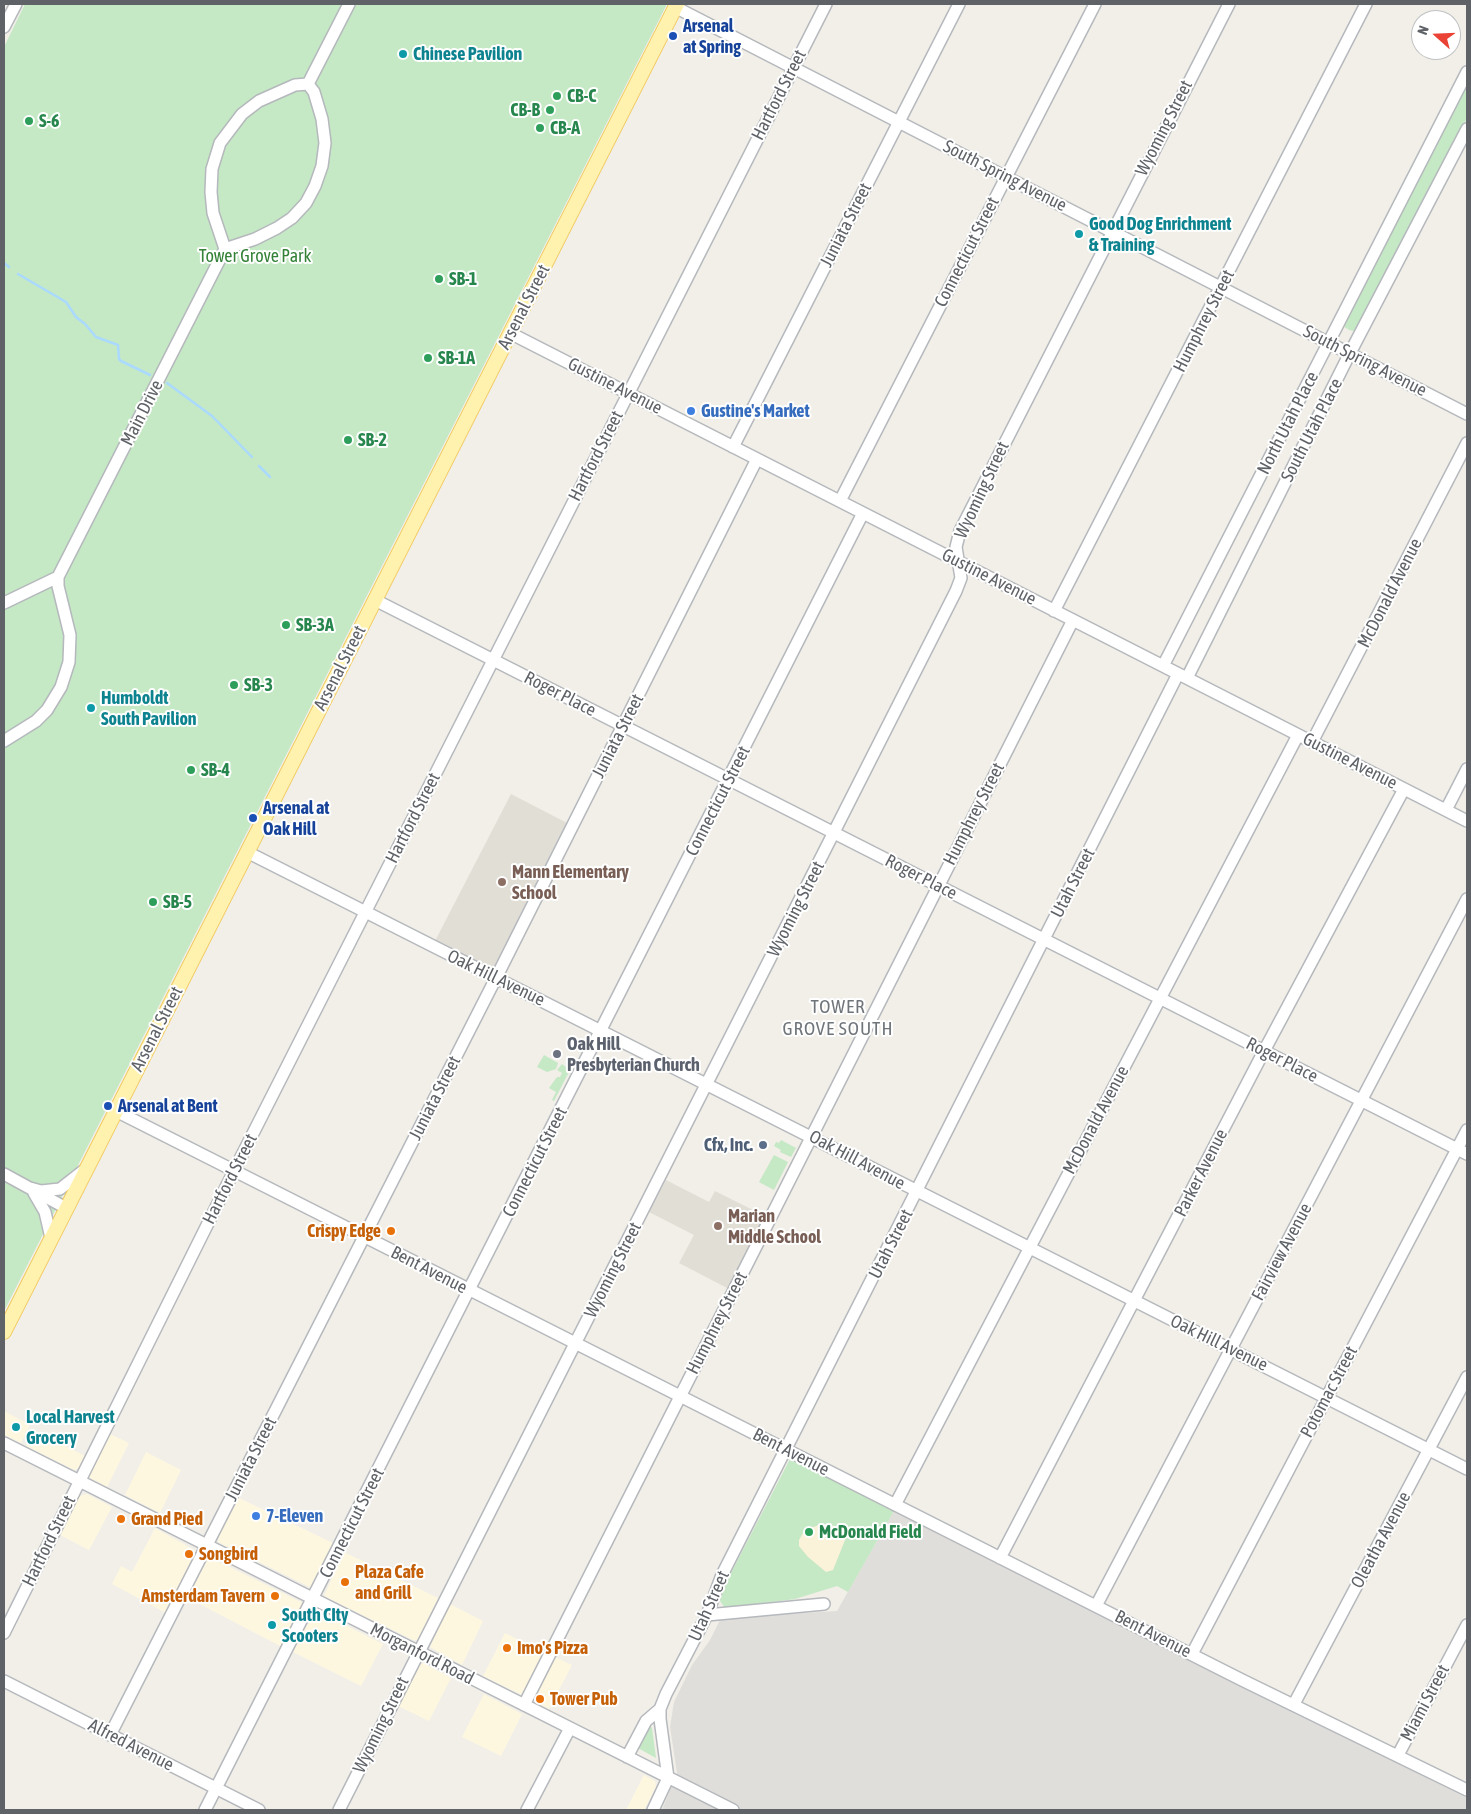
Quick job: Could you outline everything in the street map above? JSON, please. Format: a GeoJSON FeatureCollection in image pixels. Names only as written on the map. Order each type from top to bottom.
{"type":"FeatureCollection","features":[{"type":"Feature","properties":{"kind":"main road","name":"Arsenal Street"},"geometry":{"type":"LineString","coordinates":[[4,1332],[676,5]]}},
{"type":"Feature","properties":{"kind":"street"},"geometry":{"type":"LineString","coordinates":[[4,27],[16,4]]}},
{"type":"Feature","properties":{"kind":"street"},"geometry":{"type":"LineString","coordinates":[[308,84],[349,4]]}},
{"type":"Feature","properties":{"kind":"street","name":"Hartford Street"},"geometry":{"type":"LineString","coordinates":[[4,1633],[234,1171],[826,4]]}},
{"type":"Feature","properties":{"kind":"street","name":"Juniata Street"},"geometry":{"type":"LineString","coordinates":[[733,447],[960,4]]}},
{"type":"Feature","properties":{"kind":"street","name":"Connecticut Street"},"geometry":{"type":"LineString","coordinates":[[840,501],[1095,4]]}},
{"type":"Feature","properties":{"kind":"street","name":"Wyoming Street"},"geometry":{"type":"LineString","coordinates":[[339,1810],[417,1651],[708,1084],[956,591],[961,578],[961,568],[958,562],[956,547],[960,531],[1111,231],[1229,4]]}},
{"type":"Feature","properties":{"kind":"street","name":"Humphrey Street"},"geometry":{"type":"LineString","coordinates":[[1054,611],[1366,4]]}},
{"type":"Feature","properties":{"kind":"street","name":"South Spring Avenue"},"geometry":{"type":"LineString","coordinates":[[676,5],[793,68],[1467,414]]}},
{"type":"Feature","properties":{"kind":"street","name":"North Utah Place"},"geometry":{"type":"LineString","coordinates":[[1163,666],[1467,72]]}},
{"type":"Feature","properties":{"kind":"street"},"geometry":{"type":"LineString","coordinates":[[308,84],[314,92],[322,119],[325,143],[322,166],[315,186],[306,203],[292,218],[255,239],[225,249],[213,213],[211,192],[212,168],[220,143],[242,114],[259,102],[295,85],[308,84]]}},
{"type":"Feature","properties":{"kind":"street","name":"South Utah Place"},"geometry":{"type":"LineString","coordinates":[[1183,676],[1467,129]]}},
{"type":"Feature","properties":{"kind":"street","name":"Main Drive"},"geometry":{"type":"LineString","coordinates":[[58,577],[225,249]]}},
{"type":"Feature","properties":{"kind":"street","name":"Gustine Avenue"},"geometry":{"type":"LineString","coordinates":[[510,333],[1467,821]]}},
{"type":"Feature","properties":{"kind":"street","name":"McDonald Avenue"},"geometry":{"type":"LineString","coordinates":[[1312,742],[1467,443]]}},
{"type":"Feature","properties":{"kind":"street","name":"Juniata Street"},"geometry":{"type":"LineString","coordinates":[[110,1735],[757,459]]}},
{"type":"Feature","properties":{"kind":"street","name":"Connecticut Street"},"geometry":{"type":"LineString","coordinates":[[205,1810],[602,1031],[863,513]]}},
{"type":"Feature","properties":{"kind":"street"},"geometry":{"type":"LineString","coordinates":[[4,603],[58,577],[58,586],[70,635],[66,675],[56,697],[46,710],[24,730],[4,740]]}},
{"type":"Feature","properties":{"kind":"street","name":"Roger Place"},"geometry":{"type":"LineString","coordinates":[[375,600],[1462,1152]]}},
{"type":"Feature","properties":{"kind":"street","name":"Humphrey Street"},"geometry":{"type":"LineString","coordinates":[[524,1705],[1073,620]]}},
{"type":"Feature","properties":{"kind":"street","name":"Utah Street"},"geometry":{"type":"LineString","coordinates":[[627,1757],[646,1721],[660,1709],[707,1615],[719,1582],[1044,939],[1183,676]]}},
{"type":"Feature","properties":{"kind":"street","name":"McDonald Avenue"},"geometry":{"type":"LineString","coordinates":[[895,1505],[1298,735]]}},
{"type":"Feature","properties":{"kind":"street"},"geometry":{"type":"LineString","coordinates":[[1446,810],[1467,769]]}},
{"type":"Feature","properties":{"kind":"street","name":"Parker Avenue"},"geometry":{"type":"LineString","coordinates":[[1000,1558],[1264,1051],[1404,789]]}},
{"type":"Feature","properties":{"kind":"street","name":"Oak Hill Avenue"},"geometry":{"type":"LineString","coordinates":[[247,852],[1467,1469]]}},
{"type":"Feature","properties":{"kind":"street","name":"Fairview Avenue"},"geometry":{"type":"LineString","coordinates":[[1096,1606],[1467,899]]}},
{"type":"Feature","properties":{"kind":"street","name":"Bent Avenue"},"geometry":{"type":"LineString","coordinates":[[116,1112],[1000,1558],[1467,1790]]}},
{"type":"Feature","properties":{"kind":"street","name":"Potomac Street"},"geometry":{"type":"LineString","coordinates":[[1192,1654],[1326,1398],[1462,1152],[1467,1130]]}},
{"type":"Feature","properties":{"kind":"street"},"geometry":{"type":"LineString","coordinates":[[30,1188],[48,1192],[64,1188],[90,1162]]}},
{"type":"Feature","properties":{"kind":"street"},"geometry":{"type":"LineString","coordinates":[[4,1174],[66,1208]]}},
{"type":"Feature","properties":{"kind":"street"},"geometry":{"type":"LineString","coordinates":[[30,1188],[46,1212],[51,1238]]}},
{"type":"Feature","properties":{"kind":"street","name":"Oleatha Avenue"},"geometry":{"type":"LineString","coordinates":[[1294,1704],[1467,1376]]}},
{"type":"Feature","properties":{"kind":"street","name":"Morganford Road"},"geometry":{"type":"LineString","coordinates":[[4,1443],[732,1810]]}},
{"type":"Feature","properties":{"kind":"street"},"geometry":{"type":"LineString","coordinates":[[707,1615],[824,1604]]}},
{"type":"Feature","properties":{"kind":"street","name":"Miami Street"},"geometry":{"type":"LineString","coordinates":[[1398,1755],[1467,1624]]}},
{"type":"Feature","properties":{"kind":"street","name":"Alfred Avenue"},"geometry":{"type":"LineString","coordinates":[[4,1681],[259,1810]]}},
{"type":"Feature","properties":{"kind":"street"},"geometry":{"type":"LineString","coordinates":[[653,1810],[668,1778],[660,1709]]}},
{"type":"Feature","properties":{"kind":"street"},"geometry":{"type":"LineString","coordinates":[[527,1810],[570,1728]]}},
{"type":"Feature","properties":{"kind":"shaded area","name":"Mann Elementary School"},"geometry":{"type":"Polygon","coordinates":[[[511,794],[569,824],[495,965],[491,968],[435,941],[511,794]]]}},
{"type":"Feature","properties":{"kind":"shaded area","name":"Marian Middle School"},"geometry":{"type":"Polygon","coordinates":[[[666,1180],[709,1202],[715,1191],[765,1216],[729,1289],[679,1263],[694,1235],[649,1212],[666,1180]]]}},
{"type":"Feature","properties":{"kind":"shaded area","name":"Local Harvest Grocery"},"geometry":{"type":"Polygon","coordinates":[[[4,1411],[30,1425],[21,1443],[4,1435],[4,1411]]]}},
{"type":"Feature","properties":{"kind":"shaded area"},"geometry":{"type":"Polygon","coordinates":[[[34,1430],[85,1456],[79,1468],[74,1470],[26,1446],[34,1430]]]}},
{"type":"Feature","properties":{"kind":"shaded area"},"geometry":{"type":"Polygon","coordinates":[[[108,1433],[129,1443],[107,1487],[90,1478],[88,1473],[108,1433]]]}},
{"type":"Feature","properties":{"kind":"shaded area"},"geometry":{"type":"Polygon","coordinates":[[[146,1452],[181,1470],[160,1513],[125,1495],[146,1452]]]}},
{"type":"Feature","properties":{"kind":"shaded area"},"geometry":{"type":"Polygon","coordinates":[[[87,1494],[112,1507],[89,1550],[60,1535],[80,1496],[87,1494]]]}},
{"type":"Feature","properties":{"kind":"shaded area"},"geometry":{"type":"Polygon","coordinates":[[[239,1498],[335,1544],[312,1588],[218,1542],[219,1535],[239,1498]]]}},
{"type":"Feature","properties":{"kind":"shaded area"},"geometry":{"type":"Polygon","coordinates":[[[894,1511],[1467,1798],[1467,1810],[662,1810],[677,1773],[670,1727],[674,1702],[692,1665],[710,1640],[721,1618],[837,1611],[894,1511]]]}},
{"type":"Feature","properties":{"kind":"shaded area"},"geometry":{"type":"Polygon","coordinates":[[[155,1528],[198,1552],[168,1614],[112,1584],[121,1566],[132,1572],[155,1528]]]}},
{"type":"Feature","properties":{"kind":"shaded area"},"geometry":{"type":"Polygon","coordinates":[[[344,1552],[438,1598],[418,1640],[413,1640],[324,1596],[344,1552]]]}},
{"type":"Feature","properties":{"kind":"shaded area"},"geometry":{"type":"Polygon","coordinates":[[[209,1557],[303,1603],[304,1605],[284,1648],[188,1598],[209,1557]]]}},
{"type":"Feature","properties":{"kind":"shaded area"},"geometry":{"type":"Polygon","coordinates":[[[450,1604],[483,1621],[462,1665],[430,1647],[450,1604]]]}},
{"type":"Feature","properties":{"kind":"shaded area"},"geometry":{"type":"Polygon","coordinates":[[[317,1611],[383,1644],[361,1686],[293,1652],[314,1613],[317,1611]]]}},
{"type":"Feature","properties":{"kind":"shaded area"},"geometry":{"type":"Polygon","coordinates":[[[505,1633],[545,1653],[522,1695],[483,1676],[505,1633]]]}},
{"type":"Feature","properties":{"kind":"shaded area"},"geometry":{"type":"Polygon","coordinates":[[[555,1657],[572,1665],[549,1709],[536,1702],[535,1698],[555,1657]]]}},
{"type":"Feature","properties":{"kind":"shaded area"},"geometry":{"type":"Polygon","coordinates":[[[423,1663],[451,1678],[429,1721],[398,1706],[418,1666],[423,1663]]]}},
{"type":"Feature","properties":{"kind":"shaded area"},"geometry":{"type":"Polygon","coordinates":[[[484,1694],[522,1714],[501,1756],[462,1737],[484,1694]]]}},
{"type":"Feature","properties":{"kind":"shaded area"},"geometry":{"type":"Polygon","coordinates":[[[644,1775],[655,1781],[656,1787],[644,1810],[626,1810],[644,1775]]]}},
{"type":"Feature","properties":{"kind":"green space","name":"Tower Grove Park"},"geometry":{"type":"Polygon","coordinates":[[[25,4],[667,4],[4,1311],[4,47],[25,4]]]}},
{"type":"Feature","properties":{"kind":"green space"},"geometry":{"type":"Polygon","coordinates":[[[1467,80],[1467,118],[1360,326],[1354,331],[1349,330],[1343,326],[1467,80]]]}},
{"type":"Feature","properties":{"kind":"green space"},"geometry":{"type":"Polygon","coordinates":[[[544,1055],[558,1063],[556,1069],[547,1072],[537,1067],[544,1055]]]}},
{"type":"Feature","properties":{"kind":"green space"},"geometry":{"type":"Polygon","coordinates":[[[562,1064],[570,1070],[554,1101],[552,1100],[556,1092],[549,1088],[557,1077],[560,1077],[562,1073],[557,1070],[562,1064]]]}},
{"type":"Feature","properties":{"kind":"green space"},"geometry":{"type":"Polygon","coordinates":[[[781,1140],[796,1148],[791,1157],[780,1152],[781,1150],[774,1146],[776,1142],[779,1143],[781,1140]]]}},
{"type":"Feature","properties":{"kind":"green space"},"geometry":{"type":"Polygon","coordinates":[[[774,1155],[788,1162],[774,1190],[759,1182],[774,1155]]]}},
{"type":"Feature","properties":{"kind":"green space"},"geometry":{"type":"Polygon","coordinates":[[[790,1459],[894,1511],[848,1592],[837,1586],[795,1599],[725,1608],[718,1598],[790,1459]]]}},
{"type":"Feature","properties":{"kind":"green space"},"geometry":{"type":"Polygon","coordinates":[[[650,1726],[652,1728],[656,1758],[636,1747],[647,1727],[650,1726]]]}},
{"type":"Feature","properties":{"kind":"sand"},"geometry":{"type":"Polygon","coordinates":[[[821,1524],[840,1529],[845,1540],[833,1570],[826,1572],[808,1557],[799,1546],[799,1540],[804,1531],[821,1524]]]}},
{"type":"Feature","properties":{"kind":"waterway"},"geometry":{"type":"LineString","coordinates":[[4,263],[9,267]]}},
{"type":"Feature","properties":{"kind":"waterway"},"geometry":{"type":"LineString","coordinates":[[18,274],[66,302],[76,317],[96,337],[118,345],[119,359],[121,361],[150,375]]}},
{"type":"Feature","properties":{"kind":"waterway"},"geometry":{"type":"LineString","coordinates":[[167,383],[212,416],[252,457]]}},
{"type":"Feature","properties":{"kind":"waterway"},"geometry":{"type":"LineString","coordinates":[[259,466],[270,477]]}},
{"type":"Feature","properties":{"kind":"place","name":"Arsenal at Spring"},"geometry":{"type":"Point","coordinates":[673,36]}},
{"type":"Feature","properties":{"kind":"place","name":"Chinese Pavilion"},"geometry":{"type":"Point","coordinates":[403,54]}},
{"type":"Feature","properties":{"kind":"place","name":"CB-C"},"geometry":{"type":"Point","coordinates":[557,96]}},
{"type":"Feature","properties":{"kind":"place","name":"CB-B"},"geometry":{"type":"Point","coordinates":[550,110]}},
{"type":"Feature","properties":{"kind":"place","name":"S-6"},"geometry":{"type":"Point","coordinates":[29,121]}},
{"type":"Feature","properties":{"kind":"place","name":"CB-A"},"geometry":{"type":"Point","coordinates":[540,128]}},
{"type":"Feature","properties":{"kind":"place","name":"Good Dog Enrichment & Training"},"geometry":{"type":"Point","coordinates":[1079,234]}},
{"type":"Feature","properties":{"kind":"place","name":"SB-1"},"geometry":{"type":"Point","coordinates":[439,279]}},
{"type":"Feature","properties":{"kind":"place","name":"SB-1A"},"geometry":{"type":"Point","coordinates":[428,358]}},
{"type":"Feature","properties":{"kind":"place","name":"Gustine's Market"},"geometry":{"type":"Point","coordinates":[691,411]}},
{"type":"Feature","properties":{"kind":"place","name":"SB-2"},"geometry":{"type":"Point","coordinates":[348,440]}},
{"type":"Feature","properties":{"kind":"place","name":"SB-3A"},"geometry":{"type":"Point","coordinates":[286,625]}},
{"type":"Feature","properties":{"kind":"place","name":"SB-3"},"geometry":{"type":"Point","coordinates":[234,685]}},
{"type":"Feature","properties":{"kind":"place","name":"Humboldt South Pavilion"},"geometry":{"type":"Point","coordinates":[91,708]}},
{"type":"Feature","properties":{"kind":"place","name":"SB-4"},"geometry":{"type":"Point","coordinates":[191,770]}},
{"type":"Feature","properties":{"kind":"place","name":"Arsenal at Oak Hill"},"geometry":{"type":"Point","coordinates":[253,818]}},
{"type":"Feature","properties":{"kind":"place","name":"Mann Elementary School"},"geometry":{"type":"Point","coordinates":[502,882]}},
{"type":"Feature","properties":{"kind":"place","name":"SB-5"},"geometry":{"type":"Point","coordinates":[153,902]}},
{"type":"Feature","properties":{"kind":"place","name":"Oak Hill Presbyterian Church"},"geometry":{"type":"Point","coordinates":[557,1054]}},
{"type":"Feature","properties":{"kind":"place","name":"Arsenal at Bent"},"geometry":{"type":"Point","coordinates":[108,1106]}},
{"type":"Feature","properties":{"kind":"place","name":"Cfx, Inc."},"geometry":{"type":"Point","coordinates":[763,1145]}},
{"type":"Feature","properties":{"kind":"place","name":"Marian Middle School"},"geometry":{"type":"Point","coordinates":[718,1226]}},
{"type":"Feature","properties":{"kind":"place","name":"Crispy Edge"},"geometry":{"type":"Point","coordinates":[391,1231]}},
{"type":"Feature","properties":{"kind":"place","name":"Local Harvest Grocery"},"geometry":{"type":"Point","coordinates":[16,1427]}},
{"type":"Feature","properties":{"kind":"place","name":"7-Eleven"},"geometry":{"type":"Point","coordinates":[256,1516]}},
{"type":"Feature","properties":{"kind":"place","name":"Grand Pied"},"geometry":{"type":"Point","coordinates":[121,1519]}},
{"type":"Feature","properties":{"kind":"place","name":"McDonald Field"},"geometry":{"type":"Point","coordinates":[809,1532]}},
{"type":"Feature","properties":{"kind":"place","name":"Songbird"},"geometry":{"type":"Point","coordinates":[189,1554]}},
{"type":"Feature","properties":{"kind":"place","name":"Plaza Cafe and Grill"},"geometry":{"type":"Point","coordinates":[345,1582]}},
{"type":"Feature","properties":{"kind":"place","name":"Amsterdam Tavern"},"geometry":{"type":"Point","coordinates":[275,1596]}},
{"type":"Feature","properties":{"kind":"place","name":"South CIty Scooters"},"geometry":{"type":"Point","coordinates":[272,1625]}},
{"type":"Feature","properties":{"kind":"place","name":"Imo's Pizza"},"geometry":{"type":"Point","coordinates":[507,1648]}},
{"type":"Feature","properties":{"kind":"place","name":"Tower Pub"},"geometry":{"type":"Point","coordinates":[540,1699]}},
{"type":"Feature","properties":{"kind":"district","name":"TOWER GROVE SOUTH"},"geometry":{"type":"Point","coordinates":[838,1018]}}]}
